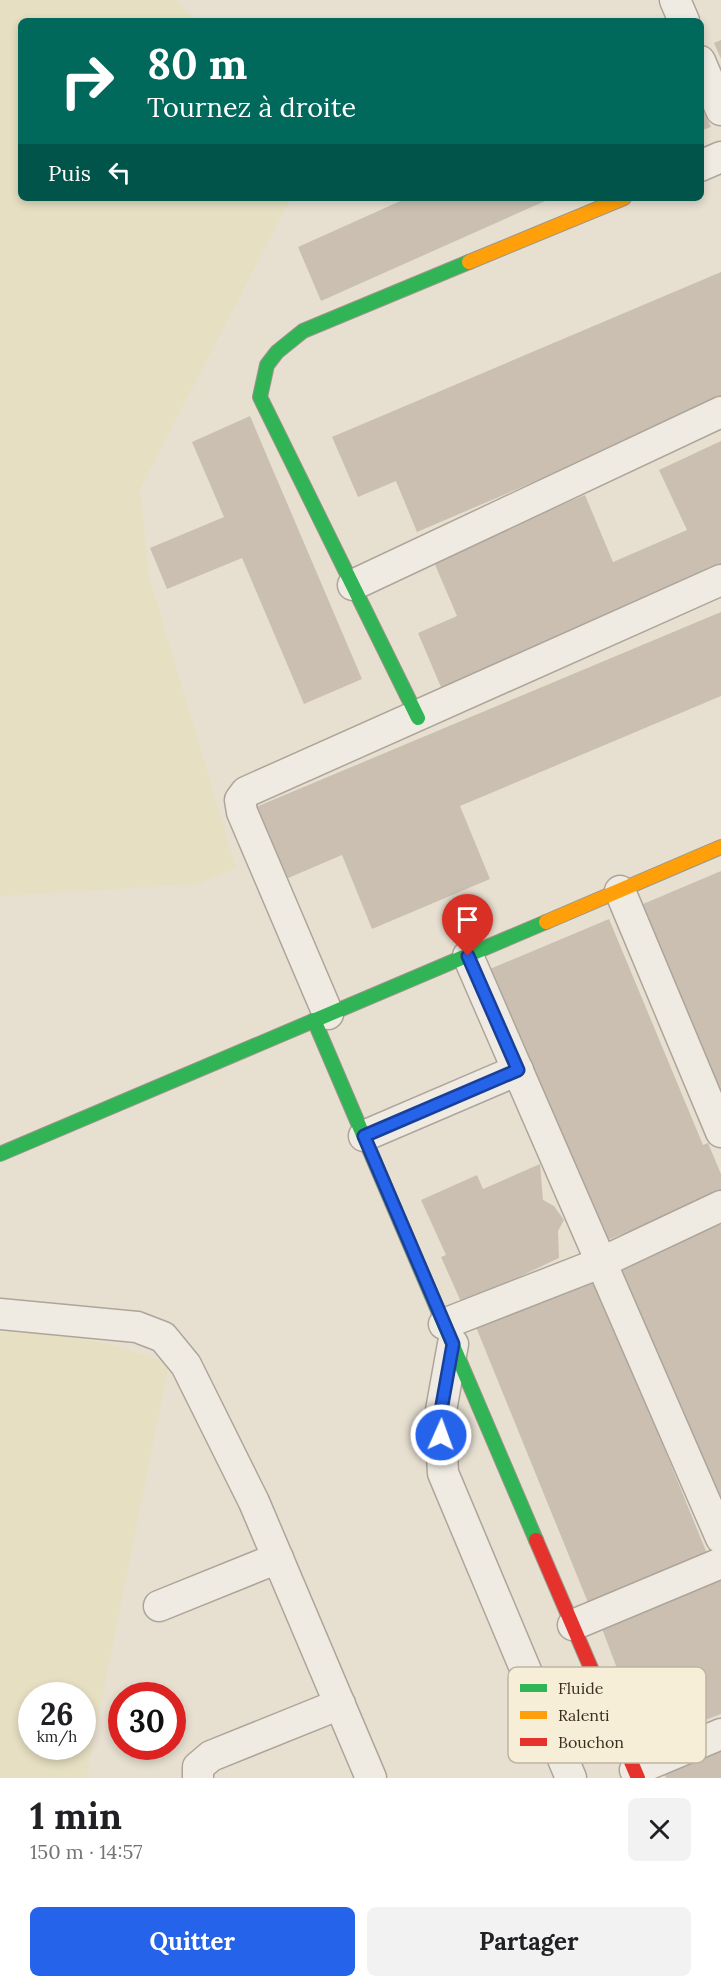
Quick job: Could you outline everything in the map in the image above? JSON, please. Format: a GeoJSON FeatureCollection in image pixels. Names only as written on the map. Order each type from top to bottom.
{"type":"FeatureCollection","features":[{"type":"Feature","properties":{"kind":"street"},"geometry":{"type":"LineString","coordinates":[[675,0],[683,18]]}},
{"type":"Feature","properties":{"kind":"street"},"geometry":{"type":"LineString","coordinates":[[704,70],[721,110]]}},
{"type":"Feature","properties":{"kind":"street"},"geometry":{"type":"LineString","coordinates":[[704,164],[721,158]]}},
{"type":"Feature","properties":{"kind":"street"},"geometry":{"type":"LineString","coordinates":[[418,717],[260,397],[262,373],[271,357],[303,331],[617,201]]}},
{"type":"Feature","properties":{"kind":"street"},"geometry":{"type":"LineString","coordinates":[[353,585],[721,412]]}},
{"type":"Feature","properties":{"kind":"street"},"geometry":{"type":"LineString","coordinates":[[591,1667],[364,1136],[242,812],[240,800],[246,792],[721,580]]}},
{"type":"Feature","properties":{"kind":"street"},"geometry":{"type":"LineString","coordinates":[[0,1154],[721,847]]}},
{"type":"Feature","properties":{"kind":"street"},"geometry":{"type":"LineString","coordinates":[[620,891],[721,1132]]}},
{"type":"Feature","properties":{"kind":"street"},"geometry":{"type":"LineString","coordinates":[[468,956],[721,1538]]}},
{"type":"Feature","properties":{"kind":"street"},"geometry":{"type":"LineString","coordinates":[[364,1136],[518,1070]]}},
{"type":"Feature","properties":{"kind":"street"},"geometry":{"type":"LineString","coordinates":[[449,1334],[721,1206]]}},
{"type":"Feature","properties":{"kind":"street"},"geometry":{"type":"LineString","coordinates":[[0,1314],[137,1327],[163,1337],[186,1365],[254,1502],[372,1778]]}},
{"type":"Feature","properties":{"kind":"street"},"geometry":{"type":"LineString","coordinates":[[449,1334],[440,1416],[443,1473],[524,1667]]}},
{"type":"Feature","properties":{"kind":"street"},"geometry":{"type":"LineString","coordinates":[[159,1606],[278,1558]]}},
{"type":"Feature","properties":{"kind":"street"},"geometry":{"type":"LineString","coordinates":[[573,1625],[721,1563]]}},
{"type":"Feature","properties":{"kind":"street"},"geometry":{"type":"LineString","coordinates":[[198,1778],[198,1767],[211,1756],[340,1704]]}},
{"type":"Feature","properties":{"kind":"street"},"geometry":{"type":"LineString","coordinates":[[706,1741],[721,1734]]}},
{"type":"Feature","properties":{"kind":"street"},"geometry":{"type":"LineString","coordinates":[[565,1763],[571,1778]]}},
{"type":"Feature","properties":{"kind":"street"},"geometry":{"type":"LineString","coordinates":[[637,1774],[660,1763]]}},
{"type":"Feature","properties":{"kind":"shaded area"},"geometry":{"type":"Polygon","coordinates":[[[0,0],[177,0],[192,18],[18,18],[18,201],[289,201],[140,489],[149,576],[236,868],[198,884],[0,896],[0,0]]]}},
{"type":"Feature","properties":{"kind":"shaded area"},"geometry":{"type":"Polygon","coordinates":[[[35,1331],[109,1344],[169,1363],[96,1728],[96,1682],[18,1682],[18,1760],[90,1760],[86,1778],[0,1778],[0,1332],[35,1331]]]}},
{"type":"Feature","properties":{"kind":"building"},"geometry":{"type":"Polygon","coordinates":[[[721,40],[721,59],[714,43],[721,40]]]}},
{"type":"Feature","properties":{"kind":"building"},"geometry":{"type":"Polygon","coordinates":[[[704,112],[711,127],[704,130],[704,112]]]}},
{"type":"Feature","properties":{"kind":"building"},"geometry":{"type":"Polygon","coordinates":[[[400,201],[545,201],[321,301],[298,247],[400,201]]]}},
{"type":"Feature","properties":{"kind":"building"},"geometry":{"type":"Polygon","coordinates":[[[721,272],[721,402],[417,532],[396,481],[358,497],[332,437],[721,272]]]}},
{"type":"Feature","properties":{"kind":"building"},"geometry":{"type":"Polygon","coordinates":[[[250,416],[362,679],[304,704],[242,558],[167,589],[150,548],[224,517],[192,442],[250,416]]]}},
{"type":"Feature","properties":{"kind":"building"},"geometry":{"type":"Polygon","coordinates":[[[721,441],[721,570],[443,692],[418,633],[457,616],[433,560],[585,495],[613,562],[687,530],[659,470],[721,441]]]}},
{"type":"Feature","properties":{"kind":"building"},"geometry":{"type":"Polygon","coordinates":[[[721,612],[721,696],[460,806],[490,879],[372,929],[342,855],[286,879],[256,807],[721,612]]]}},
{"type":"Feature","properties":{"kind":"building"},"geometry":{"type":"Polygon","coordinates":[[[721,871],[721,1107],[636,907],[721,871]]]}},
{"type":"Feature","properties":{"kind":"building"},"geometry":{"type":"Polygon","coordinates":[[[609,919],[703,1145],[708,1143],[721,1174],[721,1193],[603,1242],[490,969],[609,919]]]}},
{"type":"Feature","properties":{"kind":"building"},"geometry":{"type":"Polygon","coordinates":[[[540,1164],[543,1200],[554,1206],[564,1220],[558,1231],[559,1258],[462,1304],[441,1257],[446,1255],[421,1200],[477,1175],[483,1189],[540,1164]]]}},
{"type":"Feature","properties":{"kind":"building"},"geometry":{"type":"Polygon","coordinates":[[[721,1224],[721,1504],[620,1268],[721,1224]]]}},
{"type":"Feature","properties":{"kind":"building"},"geometry":{"type":"Polygon","coordinates":[[[595,1278],[708,1556],[589,1605],[476,1327],[595,1278]]]}},
{"type":"Feature","properties":{"kind":"building"},"geometry":{"type":"Polygon","coordinates":[[[721,1580],[721,1714],[706,1720],[706,1667],[616,1667],[601,1626],[721,1580]]]}},
{"type":"Feature","properties":{"kind":"building"},"geometry":{"type":"Polygon","coordinates":[[[721,1746],[721,1778],[666,1778],[662,1769],[677,1763],[706,1763],[706,1752],[721,1746]]]}},
{"type":"Feature","properties":{"kind":"traffic: fast"},"geometry":{"type":"LineString","coordinates":[[418,718],[260,397],[267,365],[277,352],[303,331],[469,262]]}},
{"type":"Feature","properties":{"kind":"traffic: fast"},"geometry":{"type":"LineString","coordinates":[[0,1154],[546,922]]}},
{"type":"Feature","properties":{"kind":"traffic: fast"},"geometry":{"type":"LineString","coordinates":[[314,1020],[536,1540]]}},
{"type":"Feature","properties":{"kind":"traffic: slow"},"geometry":{"type":"LineString","coordinates":[[469,262],[617,201]]}},
{"type":"Feature","properties":{"kind":"traffic: slow"},"geometry":{"type":"LineString","coordinates":[[546,922],[721,847]]}},
{"type":"Feature","properties":{"kind":"traffic: jam"},"geometry":{"type":"LineString","coordinates":[[536,1540],[590,1667]]}},
{"type":"Feature","properties":{"kind":"traffic: jam"},"geometry":{"type":"LineString","coordinates":[[632,1763],[638,1778]]}},
{"type":"Feature","properties":{"kind":"route"},"geometry":{"type":"LineString","coordinates":[[441,1435],[440,1416],[453,1344],[364,1136],[518,1070],[468,956]]}}]}
